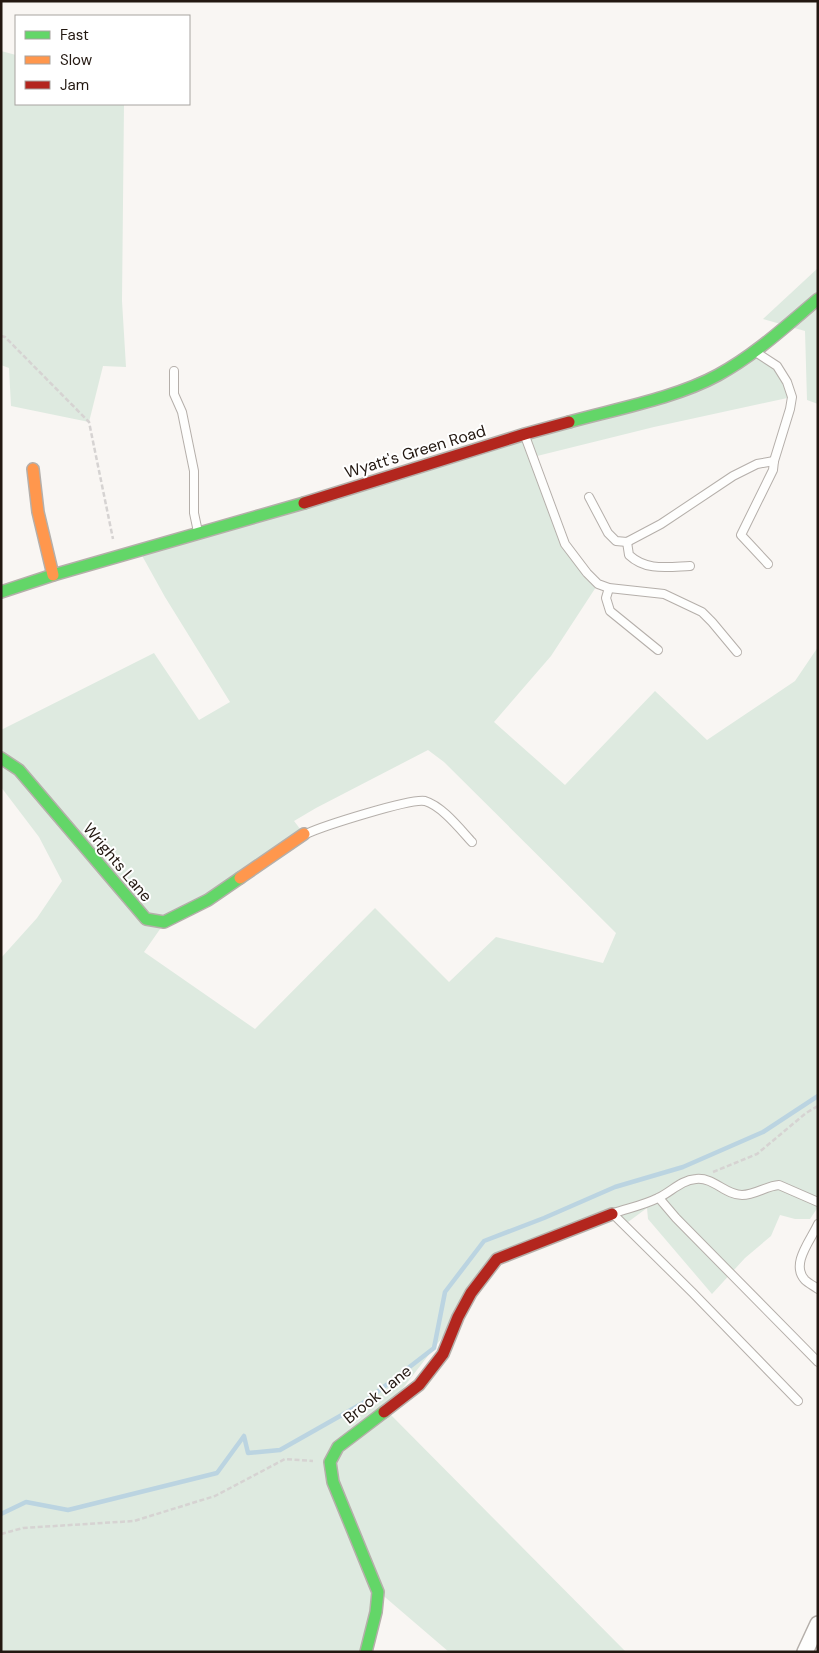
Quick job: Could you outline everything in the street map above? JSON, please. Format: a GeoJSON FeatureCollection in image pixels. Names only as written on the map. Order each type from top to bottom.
{"type":"FeatureCollection","features":[{"type":"Feature","properties":{"kind":"street","name":"Wyatt's Green Road"},"geometry":{"type":"LineString","coordinates":[[1,592],[53,575],[275,512],[524,434],[677,393],[717,376],[756,352],[818,299]]}},
{"type":"Feature","properties":{"kind":"street"},"geometry":{"type":"LineString","coordinates":[[33,469],[38,512],[53,575]]}},
{"type":"Feature","properties":{"kind":"street","name":"Wrights Lane"},"geometry":{"type":"LineString","coordinates":[[1,758],[19,770],[146,919],[164,922],[208,900],[304,834]]}},
{"type":"Feature","properties":{"kind":"street","name":"Brook Lane"},"geometry":{"type":"LineString","coordinates":[[330,1462],[338,1447],[419,1385],[443,1354],[458,1317],[471,1293],[498,1259],[612,1214]]}},
{"type":"Feature","properties":{"kind":"street"},"geometry":{"type":"LineString","coordinates":[[330,1462],[333,1482],[378,1592],[376,1612],[366,1652]]}},
{"type":"Feature","properties":{"kind":"street"},"geometry":{"type":"LineString","coordinates":[[805,1652],[818,1624]]}},
{"type":"Feature","properties":{"kind":"lane"},"geometry":{"type":"LineString","coordinates":[[756,352],[777,366],[788,382],[792,397],[773,470],[741,535],[768,564]]}},
{"type":"Feature","properties":{"kind":"lane"},"geometry":{"type":"LineString","coordinates":[[174,371],[174,394],[182,412],[194,471],[194,513],[198,534]]}},
{"type":"Feature","properties":{"kind":"lane"},"geometry":{"type":"LineString","coordinates":[[524,434],[566,544],[587,573],[598,584],[609,588],[664,594],[702,612],[737,652]]}},
{"type":"Feature","properties":{"kind":"lane"},"geometry":{"type":"LineString","coordinates":[[589,497],[608,533],[616,541],[628,542],[676,514],[733,476],[756,464],[774,462]]}},
{"type":"Feature","properties":{"kind":"lane"},"geometry":{"type":"LineString","coordinates":[[628,542],[629,554],[643,565],[664,567],[690,566]]}},
{"type":"Feature","properties":{"kind":"lane"},"geometry":{"type":"LineString","coordinates":[[609,588],[606,598],[610,610],[658,650]]}},
{"type":"Feature","properties":{"kind":"lane"},"geometry":{"type":"LineString","coordinates":[[304,834],[405,803],[425,801],[439,808],[472,842]]}},
{"type":"Feature","properties":{"kind":"lane"},"geometry":{"type":"LineString","coordinates":[[798,1401],[693,1293],[612,1214],[659,1198],[677,1186],[696,1179],[707,1180],[732,1194],[742,1195],[753,1194],[772,1185],[779,1185],[818,1202]]}},
{"type":"Feature","properties":{"kind":"lane"},"geometry":{"type":"LineString","coordinates":[[659,1198],[676,1218],[818,1362]]}},
{"type":"Feature","properties":{"kind":"lane"},"geometry":{"type":"LineString","coordinates":[[818,1224],[800,1258],[799,1268],[804,1279],[818,1289]]}},
{"type":"Feature","properties":{"kind":"path"},"geometry":{"type":"LineString","coordinates":[[1,336],[5,337],[89,422],[115,546],[120,557]]}},
{"type":"Feature","properties":{"kind":"path"},"geometry":{"type":"LineString","coordinates":[[696,1179],[757,1154],[806,1113],[818,1106]]}},
{"type":"Feature","properties":{"kind":"path"},"geometry":{"type":"LineString","coordinates":[[1,1534],[24,1528],[134,1521],[215,1496],[285,1459],[330,1462]]}},
{"type":"Feature","properties":{"kind":"shaded area"},"geometry":{"type":"Polygon","coordinates":[[[1,51],[15,55],[15,105],[124,105],[122,301],[126,367],[103,366],[89,422],[11,406],[9,368],[1,365],[1,51]]]}},
{"type":"Feature","properties":{"kind":"shaded area"},"geometry":{"type":"Polygon","coordinates":[[[818,268],[818,404],[807,400],[805,331],[763,319],[818,268]]]}},
{"type":"Feature","properties":{"kind":"shaded area"},"geometry":{"type":"Polygon","coordinates":[[[756,352],[777,366],[792,397],[654,427],[533,457],[565,544],[598,584],[551,656],[494,722],[565,785],[655,691],[707,740],[795,681],[818,647],[818,1207],[810,1219],[795,1219],[780,1215],[771,1236],[745,1258],[712,1294],[648,1219],[647,1208],[624,1225],[612,1214],[498,1259],[458,1317],[386,1410],[626,1652],[449,1652],[379,1592],[366,1652],[1,1652],[1,958],[37,918],[62,881],[39,837],[1,787],[1,730],[154,653],[199,720],[230,702],[165,597],[140,552],[631,406],[756,352]],[[428,750],[294,821],[304,834],[165,922],[144,952],[255,1029],[375,908],[449,982],[496,937],[603,963],[616,933],[444,762],[428,750]]]}},
{"type":"Feature","properties":{"kind":"waterway"},"geometry":{"type":"LineString","coordinates":[[1,1514],[26,1502],[68,1510],[217,1473],[244,1436],[248,1453],[280,1450],[363,1403],[434,1348],[445,1292],[484,1241],[544,1218],[615,1187],[683,1167],[763,1132],[818,1096]]}},
{"type":"Feature","properties":{"kind":"traffic: fast"},"geometry":{"type":"LineString","coordinates":[[569,422],[665,397],[718,375],[757,349],[818,299]]}},
{"type":"Feature","properties":{"kind":"traffic: fast"},"geometry":{"type":"LineString","coordinates":[[1,592],[53,575],[304,503]]}},
{"type":"Feature","properties":{"kind":"traffic: fast"},"geometry":{"type":"LineString","coordinates":[[1,758],[19,770],[146,919],[164,922],[208,900],[240,878]]}},
{"type":"Feature","properties":{"kind":"traffic: fast"},"geometry":{"type":"LineString","coordinates":[[366,1652],[376,1612],[378,1592],[333,1482],[330,1462],[338,1447],[384,1412]]}},
{"type":"Feature","properties":{"kind":"traffic: slow"},"geometry":{"type":"LineString","coordinates":[[33,469],[38,512],[53,575]]}},
{"type":"Feature","properties":{"kind":"traffic: slow"},"geometry":{"type":"LineString","coordinates":[[240,878],[304,834]]}},
{"type":"Feature","properties":{"kind":"traffic: jam"},"geometry":{"type":"LineString","coordinates":[[304,503],[569,422]]}},
{"type":"Feature","properties":{"kind":"traffic: jam"},"geometry":{"type":"LineString","coordinates":[[384,1412],[419,1385],[443,1354],[458,1317],[471,1293],[497,1259],[612,1214]]}}]}
